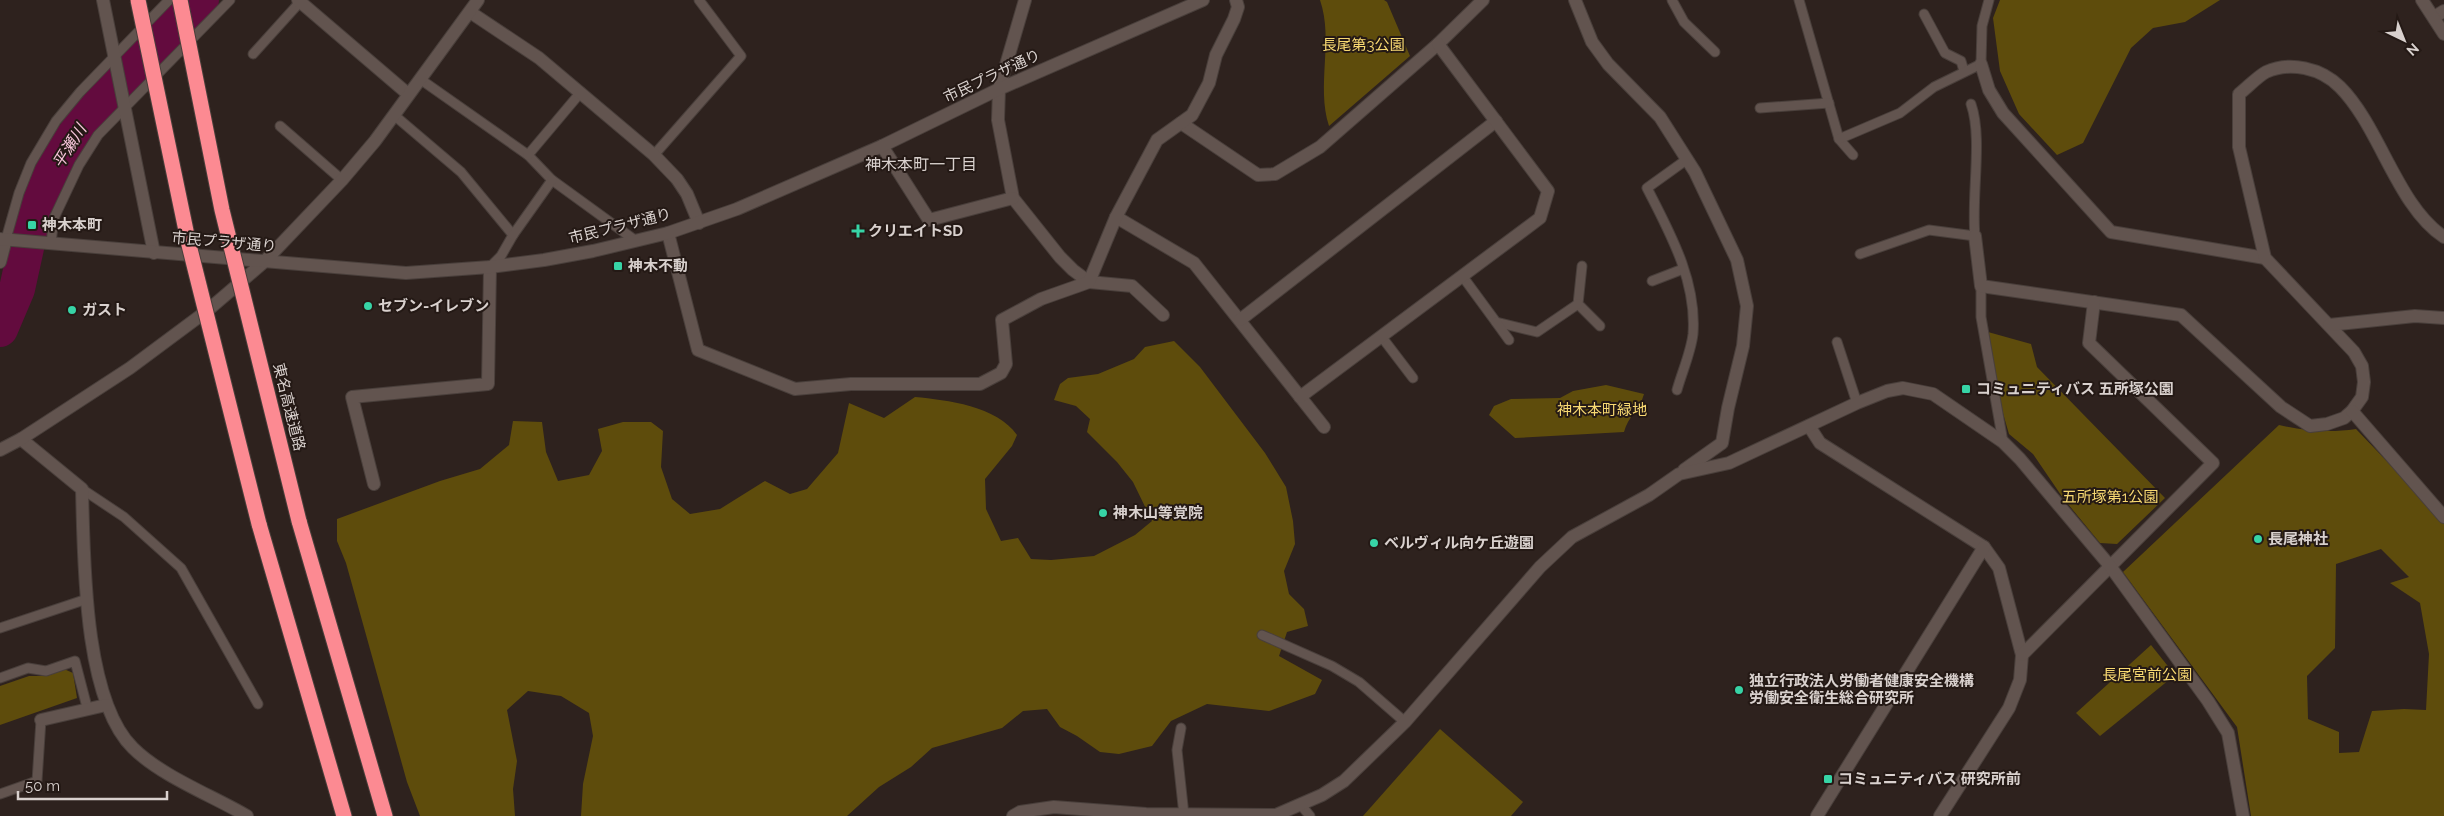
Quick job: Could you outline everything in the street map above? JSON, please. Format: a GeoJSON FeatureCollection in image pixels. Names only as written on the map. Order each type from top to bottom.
{"type":"FeatureCollection","features":[{"type":"Feature","properties":{"kind":"highway"},"geometry":{"type":"LineString","coordinates":[[138,0],[189,245],[259,524],[344,816]]}},
{"type":"Feature","properties":{"kind":"highway","name":"東名高速道路"},"geometry":{"type":"LineString","coordinates":[[180,0],[222,210],[299,521],[386,816]]}},
{"type":"Feature","properties":{"kind":"street"},"geometry":{"type":"LineString","coordinates":[[103,0],[154,253]]}},
{"type":"Feature","properties":{"kind":"street"},"geometry":{"type":"LineString","coordinates":[[0,450],[21,439],[130,368],[208,310],[264,262],[342,180],[394,115],[478,0]]}},
{"type":"Feature","properties":{"kind":"street"},"geometry":{"type":"LineString","coordinates":[[1025,0],[999,89],[998,120],[1014,198],[1060,257],[1089,282]]}},
{"type":"Feature","properties":{"kind":"street","name":"市民プラザ通り"},"geometry":{"type":"LineString","coordinates":[[6,239],[154,253],[406,272],[490,267],[544,260],[636,241],[699,223],[882,146],[999,89],[1202,0]]}},
{"type":"Feature","properties":{"kind":"street"},"geometry":{"type":"LineString","coordinates":[[1089,282],[1116,217],[1157,140],[1192,115],[1209,83],[1216,55],[1234,19],[1238,6],[1236,0]]}},
{"type":"Feature","properties":{"kind":"street"},"geometry":{"type":"LineString","coordinates":[[1181,123],[1258,175],[1275,174],[1320,147],[1438,44],[1483,0]]}},
{"type":"Feature","properties":{"kind":"street"},"geometry":{"type":"LineString","coordinates":[[1013,816],[1020,812],[1054,807],[1146,815],[1276,815],[1322,795],[1344,781],[1405,722],[1540,567],[1572,537],[1649,495],[1722,443],[1728,408],[1743,346],[1747,306],[1737,260],[1695,172],[1660,116],[1608,64],[1592,42],[1576,0]]}},
{"type":"Feature","properties":{"kind":"street"},"geometry":{"type":"LineString","coordinates":[[2422,0],[2439,14],[2444,34]]}},
{"type":"Feature","properties":{"kind":"street"},"geometry":{"type":"LineString","coordinates":[[299,1],[408,94]]}},
{"type":"Feature","properties":{"kind":"street"},"geometry":{"type":"LineString","coordinates":[[470,12],[539,58],[654,155],[677,179],[687,194],[699,223]]}},
{"type":"Feature","properties":{"kind":"street"},"geometry":{"type":"LineString","coordinates":[[1300,397],[1540,218],[1548,191],[1438,44]]}},
{"type":"Feature","properties":{"kind":"street"},"geometry":{"type":"LineString","coordinates":[[1981,64],[1989,90],[2003,114],[2111,232],[2265,258]]}},
{"type":"Feature","properties":{"kind":"street"},"geometry":{"type":"LineString","coordinates":[[1975,236],[1980,286],[2182,315],[2281,407],[2310,426],[2327,424],[2344,418],[2352,411],[2362,397],[2364,382],[2362,366],[2354,352],[2265,258],[2239,147],[2240,94],[2266,72],[2293,65],[2319,72],[2340,86],[2411,201],[2444,237]]}},
{"type":"Feature","properties":{"kind":"street"},"geometry":{"type":"LineString","coordinates":[[1240,320],[1496,121]]}},
{"type":"Feature","properties":{"kind":"street"},"geometry":{"type":"LineString","coordinates":[[882,146],[929,220],[1014,198]]}},
{"type":"Feature","properties":{"kind":"street"},"geometry":{"type":"LineString","coordinates":[[1116,217],[1194,263],[1324,427]]}},
{"type":"Feature","properties":{"kind":"street"},"geometry":{"type":"LineString","coordinates":[[668,232],[698,350],[795,389],[851,384],[980,384],[1001,373],[1006,364],[1002,320],[1041,300],[1089,282],[1132,286],[1163,315]]}},
{"type":"Feature","properties":{"kind":"street"},"geometry":{"type":"LineString","coordinates":[[0,262],[6,239]]}},
{"type":"Feature","properties":{"kind":"street"},"geometry":{"type":"LineString","coordinates":[[374,484],[352,397],[488,384],[490,267]]}},
{"type":"Feature","properties":{"kind":"street"},"geometry":{"type":"LineString","coordinates":[[2022,655],[2213,463],[2089,343],[2094,302]]}},
{"type":"Feature","properties":{"kind":"street"},"geometry":{"type":"LineString","coordinates":[[2329,326],[2396,318],[2444,318]]}},
{"type":"Feature","properties":{"kind":"street"},"geometry":{"type":"LineString","coordinates":[[1679,474],[1729,463],[1857,403],[1887,391],[1903,388],[1933,394],[2003,442],[2020,459],[2110,566],[2208,701],[2228,733],[2243,816]]}},
{"type":"Feature","properties":{"kind":"street"},"geometry":{"type":"LineString","coordinates":[[2352,411],[2444,517]]}},
{"type":"Feature","properties":{"kind":"street"},"geometry":{"type":"LineString","coordinates":[[1809,426],[1820,443],[1984,547],[1999,568],[2022,655],[2020,680],[2009,708],[1940,816]]}},
{"type":"Feature","properties":{"kind":"street"},"geometry":{"type":"LineString","coordinates":[[21,439],[82,488],[87,599],[93,645],[106,705],[132,748],[163,770],[247,816]]}},
{"type":"Feature","properties":{"kind":"street"},"geometry":{"type":"LineString","coordinates":[[1817,816],[1984,547]]}},
{"type":"Feature","properties":{"kind":"street"},"geometry":{"type":"LineString","coordinates":[[41,720],[87,707],[106,705]]}},
{"type":"Feature","properties":{"kind":"lane"},"geometry":{"type":"LineString","coordinates":[[6,239],[18,192],[28,170],[56,121],[114,62],[169,0]]}},
{"type":"Feature","properties":{"kind":"lane"},"geometry":{"type":"LineString","coordinates":[[48,243],[54,218],[79,165],[98,135],[230,0]]}},
{"type":"Feature","properties":{"kind":"lane"},"geometry":{"type":"LineString","coordinates":[[654,155],[741,56],[699,0]]}},
{"type":"Feature","properties":{"kind":"lane"},"geometry":{"type":"LineString","coordinates":[[1672,0],[1684,22],[1715,52]]}},
{"type":"Feature","properties":{"kind":"lane"},"geometry":{"type":"LineString","coordinates":[[1799,0],[1840,139],[1853,156]]}},
{"type":"Feature","properties":{"kind":"lane"},"geometry":{"type":"LineString","coordinates":[[1840,139],[1900,113],[1934,87],[1981,64],[1982,26],[1990,0]]}},
{"type":"Feature","properties":{"kind":"lane"},"geometry":{"type":"LineString","coordinates":[[253,54],[299,1]]}},
{"type":"Feature","properties":{"kind":"lane"},"geometry":{"type":"LineString","coordinates":[[1924,14],[1945,52],[1961,62],[1964,71]]}},
{"type":"Feature","properties":{"kind":"lane"},"geometry":{"type":"LineString","coordinates":[[420,79],[528,155],[552,180],[636,241]]}},
{"type":"Feature","properties":{"kind":"lane"},"geometry":{"type":"LineString","coordinates":[[528,155],[581,92]]}},
{"type":"Feature","properties":{"kind":"lane"},"geometry":{"type":"LineString","coordinates":[[1760,108],[1829,104]]}},
{"type":"Feature","properties":{"kind":"lane"},"geometry":{"type":"LineString","coordinates":[[1860,254],[1929,230],[1975,236],[1972,212],[1976,119],[1971,104]]}},
{"type":"Feature","properties":{"kind":"lane"},"geometry":{"type":"LineString","coordinates":[[394,115],[461,172],[513,234]]}},
{"type":"Feature","properties":{"kind":"lane"},"geometry":{"type":"LineString","coordinates":[[280,126],[342,180]]}},
{"type":"Feature","properties":{"kind":"lane"},"geometry":{"type":"LineString","coordinates":[[1677,390],[1693,335],[1692,297],[1674,241],[1647,188],[1686,160]]}},
{"type":"Feature","properties":{"kind":"lane"},"geometry":{"type":"LineString","coordinates":[[490,267],[501,256],[513,234],[552,180]]}},
{"type":"Feature","properties":{"kind":"lane"},"geometry":{"type":"LineString","coordinates":[[1496,322],[1537,332],[1578,304],[1582,266]]}},
{"type":"Feature","properties":{"kind":"lane"},"geometry":{"type":"LineString","coordinates":[[1652,281],[1683,269]]}},
{"type":"Feature","properties":{"kind":"lane"},"geometry":{"type":"LineString","coordinates":[[1463,277],[1510,340]]}},
{"type":"Feature","properties":{"kind":"lane"},"geometry":{"type":"LineString","coordinates":[[1980,286],[1981,316],[2003,442]]}},
{"type":"Feature","properties":{"kind":"lane"},"geometry":{"type":"LineString","coordinates":[[1578,304],[1600,326]]}},
{"type":"Feature","properties":{"kind":"lane"},"geometry":{"type":"LineString","coordinates":[[1381,336],[1413,378]]}},
{"type":"Feature","properties":{"kind":"lane"},"geometry":{"type":"LineString","coordinates":[[1837,342],[1857,403]]}},
{"type":"Feature","properties":{"kind":"lane"},"geometry":{"type":"LineString","coordinates":[[82,488],[124,517],[181,568],[258,704]]}},
{"type":"Feature","properties":{"kind":"lane"},"geometry":{"type":"LineString","coordinates":[[0,628],[87,599]]}},
{"type":"Feature","properties":{"kind":"lane"},"geometry":{"type":"LineString","coordinates":[[1262,635],[1332,666],[1360,682],[1405,722]]}},
{"type":"Feature","properties":{"kind":"lane"},"geometry":{"type":"LineString","coordinates":[[0,678],[28,668],[46,671],[75,661],[87,707]]}},
{"type":"Feature","properties":{"kind":"lane"},"geometry":{"type":"LineString","coordinates":[[0,794],[37,781],[41,720]]}},
{"type":"Feature","properties":{"kind":"lane"},"geometry":{"type":"LineString","coordinates":[[1181,728],[1176,750],[1184,815]]}},
{"type":"Feature","properties":{"kind":"lane"},"geometry":{"type":"LineString","coordinates":[[1300,804],[1310,816]]}},
{"type":"Feature","properties":{"kind":"green space","name":"長尾第3公園"},"geometry":{"type":"Polygon","coordinates":[[[1320,0],[1384,0],[1387,2],[1410,56],[1329,126],[1324,95],[1326,47],[1324,16],[1320,0]]]}},
{"type":"Feature","properties":{"kind":"green space"},"geometry":{"type":"Polygon","coordinates":[[[2000,0],[2220,0],[2185,22],[2153,28],[2131,48],[2083,143],[2057,155],[2019,114],[2000,71],[1993,18],[2000,0]]]}},
{"type":"Feature","properties":{"kind":"green space","name":"五所塚第1公園"},"geometry":{"type":"Polygon","coordinates":[[[1988,332],[2031,344],[2037,367],[2165,498],[2117,544],[2100,543],[2063,498],[2033,454],[2009,434],[1995,386],[1988,332]]]}},
{"type":"Feature","properties":{"kind":"green space"},"geometry":{"type":"Polygon","coordinates":[[[1174,341],[1200,367],[1265,453],[1286,487],[1293,521],[1295,544],[1284,571],[1289,594],[1304,609],[1308,626],[1287,632],[1279,656],[1322,680],[1315,694],[1269,711],[1207,704],[1171,721],[1152,746],[1119,754],[1100,752],[1060,727],[1047,709],[1023,711],[1002,728],[932,748],[911,767],[879,787],[847,816],[581,816],[583,784],[593,736],[589,713],[561,696],[528,691],[507,710],[517,761],[513,789],[515,816],[420,816],[407,782],[346,563],[337,541],[337,519],[440,481],[480,469],[509,445],[513,421],[542,422],[546,452],[558,481],[589,475],[602,451],[598,429],[623,422],[651,422],[663,431],[661,467],[672,499],[690,514],[720,509],[765,481],[790,494],[807,489],[838,453],[849,403],[884,418],[915,397],[971,406],[997,417],[1017,435],[1012,446],[985,479],[986,509],[1001,541],[1018,538],[1031,559],[1051,560],[1094,556],[1135,535],[1152,521],[1133,482],[1117,462],[1087,432],[1090,419],[1076,406],[1054,400],[1060,384],[1068,378],[1098,374],[1134,359],[1145,347],[1174,341]]]}},
{"type":"Feature","properties":{"kind":"green space","name":"神木本町緑地"},"geometry":{"type":"Polygon","coordinates":[[[1606,385],[1644,394],[1624,432],[1515,438],[1489,415],[1494,406],[1511,399],[1560,398],[1573,391],[1606,385]]]}},
{"type":"Feature","properties":{"kind":"green space"},"geometry":{"type":"Polygon","coordinates":[[[2279,425],[2318,431],[2356,429],[2444,521],[2444,816],[2251,816],[2237,727],[2123,572],[2279,425]],[[2381,549],[2336,564],[2335,648],[2307,676],[2308,719],[2339,732],[2339,753],[2359,752],[2372,711],[2426,710],[2429,654],[2420,603],[2390,583],[2409,577],[2381,549]]]}},
{"type":"Feature","properties":{"kind":"green space","name":"長尾宮前公園"},"geometry":{"type":"Polygon","coordinates":[[[2151,645],[2175,675],[2100,736],[2076,713],[2151,645]]]}},
{"type":"Feature","properties":{"kind":"green space"},"geometry":{"type":"Polygon","coordinates":[[[64,669],[73,673],[77,698],[0,725],[0,686],[29,676],[47,676],[64,669]]]}},
{"type":"Feature","properties":{"kind":"green space"},"geometry":{"type":"Polygon","coordinates":[[[1440,729],[1523,802],[1511,816],[1363,816],[1440,729]]]}},
{"type":"Feature","properties":{"kind":"waterway","name":"平瀬川"},"geometry":{"type":"LineString","coordinates":[[0,329],[17,289],[36,202],[67,146],[100,100],[201,0]]}},
{"type":"Feature","properties":{"kind":"place","name":"神木本町"},"geometry":{"type":"Point","coordinates":[32,225]}},
{"type":"Feature","properties":{"kind":"place","name":"クリエイトSD"},"geometry":{"type":"Point","coordinates":[858,231]}},
{"type":"Feature","properties":{"kind":"place","name":"神木不動"},"geometry":{"type":"Point","coordinates":[618,266]}},
{"type":"Feature","properties":{"kind":"place","name":"セブン-イレブン"},"geometry":{"type":"Point","coordinates":[368,306]}},
{"type":"Feature","properties":{"kind":"place","name":"ガスト"},"geometry":{"type":"Point","coordinates":[72,310]}},
{"type":"Feature","properties":{"kind":"place","name":"コミュニティバス 五所塚公園"},"geometry":{"type":"Point","coordinates":[1966,389]}},
{"type":"Feature","properties":{"kind":"place","name":"神木山等覚院"},"geometry":{"type":"Point","coordinates":[1103,513]}},
{"type":"Feature","properties":{"kind":"place","name":"長尾神社"},"geometry":{"type":"Point","coordinates":[2258,539]}},
{"type":"Feature","properties":{"kind":"place","name":"ベルヴィル向ケ丘遊園"},"geometry":{"type":"Point","coordinates":[1374,543]}},
{"type":"Feature","properties":{"kind":"place","name":"独立行政法人労働者健康安全機構 労働安全衛生総合研究所"},"geometry":{"type":"Point","coordinates":[1739,690]}},
{"type":"Feature","properties":{"kind":"place","name":"コミュニティバス 研究所前"},"geometry":{"type":"Point","coordinates":[1828,779]}},
{"type":"Feature","properties":{"kind":"district","name":"神木本町一丁目"},"geometry":{"type":"Point","coordinates":[921,164]}}]}
